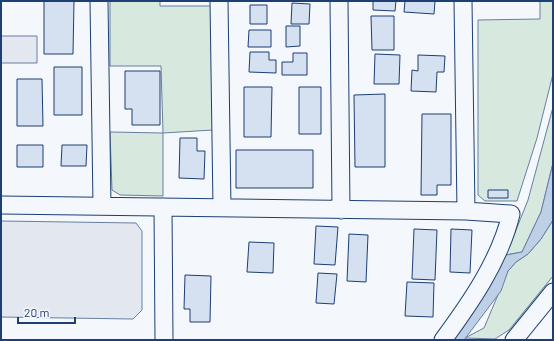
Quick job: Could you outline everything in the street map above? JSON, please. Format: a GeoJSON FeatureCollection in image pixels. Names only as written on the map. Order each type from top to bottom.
{"type":"FeatureCollection","features":[{"type":"Feature","properties":{"kind":"street"},"geometry":{"type":"LineString","coordinates":[[99,1],[102,206]]}},
{"type":"Feature","properties":{"kind":"street"},"geometry":{"type":"LineString","coordinates":[[219,1],[222,208]]}},
{"type":"Feature","properties":{"kind":"street"},"geometry":{"type":"LineString","coordinates":[[339,1],[341,210]]}},
{"type":"Feature","properties":{"kind":"street"},"geometry":{"type":"LineString","coordinates":[[463,1],[466,211]]}},
{"type":"Feature","properties":{"kind":"street"},"geometry":{"type":"LineString","coordinates":[[1,205],[466,211],[511,214],[509,225],[497,254],[482,282],[443,340]]}},
{"type":"Feature","properties":{"kind":"street"},"geometry":{"type":"LineString","coordinates":[[162,207],[164,340]]}},
{"type":"Feature","properties":{"kind":"street"},"geometry":{"type":"LineString","coordinates":[[514,340],[553,292]]}},
{"type":"Feature","properties":{"kind":"shaded area"},"geometry":{"type":"Polygon","coordinates":[[[110,1],[160,1],[160,6],[212,6],[213,130],[163,133],[161,66],[110,66],[110,1]]]}},
{"type":"Feature","properties":{"kind":"shaded area"},"geometry":{"type":"Polygon","coordinates":[[[540,1],[553,1],[553,74],[537,138],[517,201],[485,201],[478,195],[478,20],[540,19],[540,1]]]}},
{"type":"Feature","properties":{"kind":"shaded area"},"geometry":{"type":"Polygon","coordinates":[[[1,36],[37,36],[37,63],[1,63],[1,36]]]}},
{"type":"Feature","properties":{"kind":"shaded area"},"geometry":{"type":"Polygon","coordinates":[[[553,107],[553,163],[541,212],[522,252],[506,255],[528,200],[553,107]]]}},
{"type":"Feature","properties":{"kind":"shaded area"},"geometry":{"type":"Polygon","coordinates":[[[110,132],[163,133],[163,196],[120,195],[112,190],[110,132]]]}},
{"type":"Feature","properties":{"kind":"shaded area"},"geometry":{"type":"Polygon","coordinates":[[[553,220],[553,276],[509,330],[495,339],[465,338],[484,328],[508,271],[516,262],[528,254],[541,239],[553,220]]]}},
{"type":"Feature","properties":{"kind":"shaded area"},"geometry":{"type":"Polygon","coordinates":[[[1,221],[136,223],[142,231],[142,310],[133,319],[1,317],[1,221]]]}},
{"type":"Feature","properties":{"kind":"water"},"geometry":{"type":"Polygon","coordinates":[[[553,163],[553,220],[541,239],[528,254],[516,262],[508,271],[501,291],[464,340],[453,340],[467,320],[506,255],[522,252],[541,212],[553,163]]]}},
{"type":"Feature","properties":{"kind":"building"},"geometry":{"type":"Polygon","coordinates":[[[44,1],[74,1],[73,54],[44,54],[44,1]]]}},
{"type":"Feature","properties":{"kind":"building"},"geometry":{"type":"Polygon","coordinates":[[[373,1],[396,1],[395,11],[373,10],[373,1]]]}},
{"type":"Feature","properties":{"kind":"building"},"geometry":{"type":"Polygon","coordinates":[[[405,1],[435,1],[434,14],[404,12],[405,1]]]}},
{"type":"Feature","properties":{"kind":"building"},"geometry":{"type":"Polygon","coordinates":[[[292,3],[310,4],[309,24],[291,24],[292,3]]]}},
{"type":"Feature","properties":{"kind":"building"},"geometry":{"type":"Polygon","coordinates":[[[250,5],[267,5],[267,24],[250,24],[250,5]]]}},
{"type":"Feature","properties":{"kind":"building"},"geometry":{"type":"Polygon","coordinates":[[[371,16],[394,16],[394,50],[372,50],[371,16]]]}},
{"type":"Feature","properties":{"kind":"building"},"geometry":{"type":"Polygon","coordinates":[[[286,26],[300,26],[300,46],[286,47],[286,26]]]}},
{"type":"Feature","properties":{"kind":"building"},"geometry":{"type":"Polygon","coordinates":[[[249,30],[271,30],[271,47],[248,47],[249,30]]]}},
{"type":"Feature","properties":{"kind":"building"},"geometry":{"type":"Polygon","coordinates":[[[250,52],[269,52],[269,60],[276,60],[276,73],[249,72],[250,52]]]}},
{"type":"Feature","properties":{"kind":"building"},"geometry":{"type":"Polygon","coordinates":[[[293,53],[307,53],[307,75],[282,75],[282,62],[293,62],[293,53]]]}},
{"type":"Feature","properties":{"kind":"building"},"geometry":{"type":"Polygon","coordinates":[[[375,54],[400,55],[399,84],[374,84],[375,54]]]}},
{"type":"Feature","properties":{"kind":"building"},"geometry":{"type":"Polygon","coordinates":[[[418,55],[445,56],[444,72],[437,72],[436,92],[411,91],[412,70],[418,71],[418,55]]]}},
{"type":"Feature","properties":{"kind":"building"},"geometry":{"type":"Polygon","coordinates":[[[54,67],[82,67],[82,115],[54,115],[54,67]]]}},
{"type":"Feature","properties":{"kind":"building"},"geometry":{"type":"Polygon","coordinates":[[[125,71],[160,71],[160,125],[132,125],[132,109],[125,109],[125,71]]]}},
{"type":"Feature","properties":{"kind":"building"},"geometry":{"type":"Polygon","coordinates":[[[17,79],[42,79],[43,126],[17,126],[17,79]]]}},
{"type":"Feature","properties":{"kind":"building"},"geometry":{"type":"Polygon","coordinates":[[[244,87],[272,87],[271,137],[244,137],[244,87]]]}},
{"type":"Feature","properties":{"kind":"building"},"geometry":{"type":"Polygon","coordinates":[[[299,87],[321,87],[321,134],[299,134],[299,87]]]}},
{"type":"Feature","properties":{"kind":"building"},"geometry":{"type":"Polygon","coordinates":[[[385,94],[385,167],[355,167],[354,95],[385,94]]]}},
{"type":"Feature","properties":{"kind":"building"},"geometry":{"type":"Polygon","coordinates":[[[422,114],[451,114],[451,185],[437,185],[437,195],[421,195],[422,114]]]}},
{"type":"Feature","properties":{"kind":"building"},"geometry":{"type":"Polygon","coordinates":[[[180,138],[197,138],[197,151],[205,151],[204,179],[179,178],[180,138]]]}},
{"type":"Feature","properties":{"kind":"building"},"geometry":{"type":"Polygon","coordinates":[[[17,145],[43,145],[43,167],[17,167],[17,145]]]}},
{"type":"Feature","properties":{"kind":"building"},"geometry":{"type":"Polygon","coordinates":[[[62,145],[87,145],[86,166],[61,166],[62,145]]]}},
{"type":"Feature","properties":{"kind":"building"},"geometry":{"type":"Polygon","coordinates":[[[236,150],[313,150],[313,188],[236,188],[236,150]]]}},
{"type":"Feature","properties":{"kind":"building"},"geometry":{"type":"Polygon","coordinates":[[[488,190],[508,190],[508,198],[488,198],[488,190]]]}},
{"type":"Feature","properties":{"kind":"building"},"geometry":{"type":"Polygon","coordinates":[[[316,226],[338,227],[335,265],[314,264],[316,226]]]}},
{"type":"Feature","properties":{"kind":"building"},"geometry":{"type":"Polygon","coordinates":[[[414,229],[437,230],[435,280],[412,279],[414,229]]]}},
{"type":"Feature","properties":{"kind":"building"},"geometry":{"type":"Polygon","coordinates":[[[451,229],[472,230],[470,273],[450,272],[451,229]]]}},
{"type":"Feature","properties":{"kind":"building"},"geometry":{"type":"Polygon","coordinates":[[[349,234],[368,235],[366,282],[347,281],[349,234]]]}},
{"type":"Feature","properties":{"kind":"building"},"geometry":{"type":"Polygon","coordinates":[[[249,242],[274,243],[273,273],[247,272],[249,242]]]}},
{"type":"Feature","properties":{"kind":"building"},"geometry":{"type":"Polygon","coordinates":[[[318,273],[337,274],[334,304],[316,303],[318,273]]]}},
{"type":"Feature","properties":{"kind":"building"},"geometry":{"type":"Polygon","coordinates":[[[185,275],[211,276],[210,322],[190,322],[190,309],[184,309],[185,275]]]}},
{"type":"Feature","properties":{"kind":"building"},"geometry":{"type":"Polygon","coordinates":[[[407,282],[434,283],[433,317],[405,316],[407,282]]]}}]}
